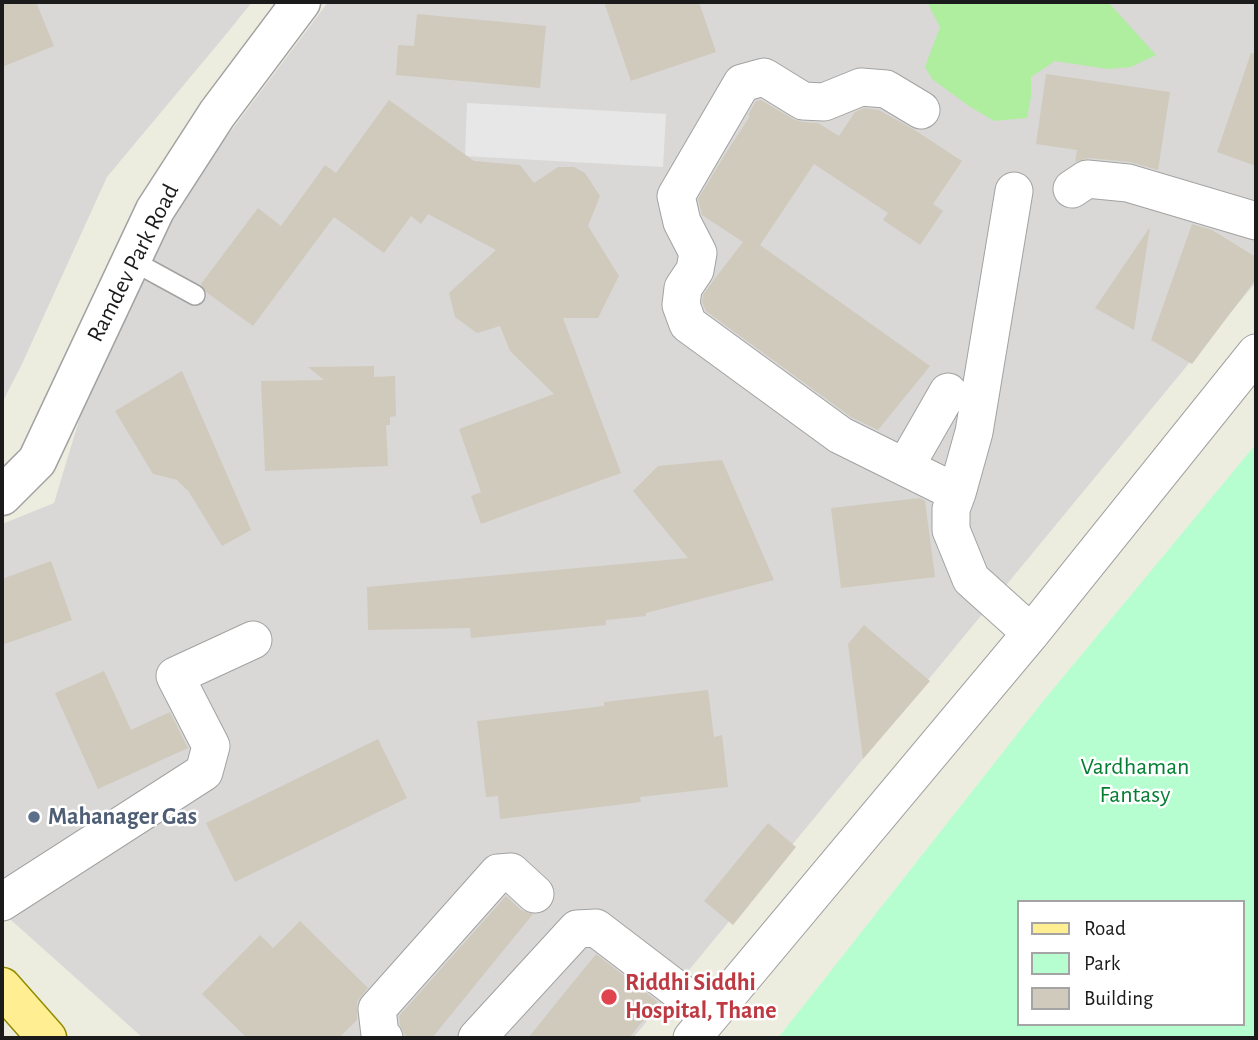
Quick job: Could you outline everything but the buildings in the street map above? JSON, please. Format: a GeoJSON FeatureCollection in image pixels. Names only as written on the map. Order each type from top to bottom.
{"type":"FeatureCollection","features":[{"type":"Feature","properties":{"kind":"main road"},"geometry":{"type":"LineString","coordinates":[[2,987],[47,1038]]}},
{"type":"Feature","properties":{"kind":"street","name":"Ramdev Park Road"},"geometry":{"type":"LineString","coordinates":[[2,496],[37,461],[155,210],[217,114],[301,2]]}},
{"type":"Feature","properties":{"kind":"street"},"geometry":{"type":"LineString","coordinates":[[921,110],[886,89],[860,87],[824,102],[803,101],[764,77],[743,83],[676,196],[682,222],[698,253],[695,270],[683,288],[681,305],[688,324],[841,435],[957,493]]}},
{"type":"Feature","properties":{"kind":"street"},"geometry":{"type":"LineString","coordinates":[[1072,189],[1087,179],[1128,183],[1256,220]]}},
{"type":"Feature","properties":{"kind":"street"},"geometry":{"type":"LineString","coordinates":[[1014,191],[974,432],[951,509],[951,530],[971,579],[1031,633]]}},
{"type":"Feature","properties":{"kind":"street"},"geometry":{"type":"LineString","coordinates":[[699,1029],[1031,633],[1256,353]]}},
{"type":"Feature","properties":{"kind":"street"},"geometry":{"type":"LineString","coordinates":[[905,467],[942,403],[974,432]]}},
{"type":"Feature","properties":{"kind":"street"},"geometry":{"type":"LineString","coordinates":[[2,902],[204,772],[211,746],[175,676],[253,640]]}},
{"type":"Feature","properties":{"kind":"street"},"geometry":{"type":"LineString","coordinates":[[384,1038],[380,1035],[377,1009],[498,873],[511,872],[535,894]]}},
{"type":"Feature","properties":{"kind":"street"},"geometry":{"type":"LineString","coordinates":[[477,1038],[577,929],[596,928],[689,999],[699,1029]]}},
{"type":"Feature","properties":{"kind":"lane"},"geometry":{"type":"LineString","coordinates":[[131,260],[195,295]]}},
{"type":"Feature","properties":{"kind":"shaded area"},"geometry":{"type":"Polygon","coordinates":[[[2,2],[252,2],[107,177],[2,403],[2,2]]]}},
{"type":"Feature","properties":{"kind":"shaded area"},"geometry":{"type":"Polygon","coordinates":[[[328,2],[1256,2],[1256,282],[633,1038],[143,1038],[2,912],[2,524],[54,503],[96,364],[179,200],[328,2]]]}},
{"type":"Feature","properties":{"kind":"shaded area"},"geometry":{"type":"Polygon","coordinates":[[[467,103],[666,114],[663,167],[465,156],[467,103]]]}},
{"type":"Feature","properties":{"kind":"green space"},"geometry":{"type":"Polygon","coordinates":[[[927,2],[1108,2],[1156,55],[1131,67],[1108,69],[1055,61],[1031,77],[1027,118],[994,121],[932,79],[925,67],[940,27],[927,2]]]}},
{"type":"Feature","properties":{"kind":"green space","name":"Vardhaman Fantasy"},"geometry":{"type":"Polygon","coordinates":[[[1256,444],[1256,1038],[778,1038],[1044,700],[1256,444]]]}},
{"type":"Feature","properties":{"kind":"place","name":"Mahanager Gas"},"geometry":{"type":"Point","coordinates":[34,817]}},
{"type":"Feature","properties":{"kind":"place","name":"Riddhi Siddhi Hospital, Thane"},"geometry":{"type":"Point","coordinates":[609,997]}}]}
